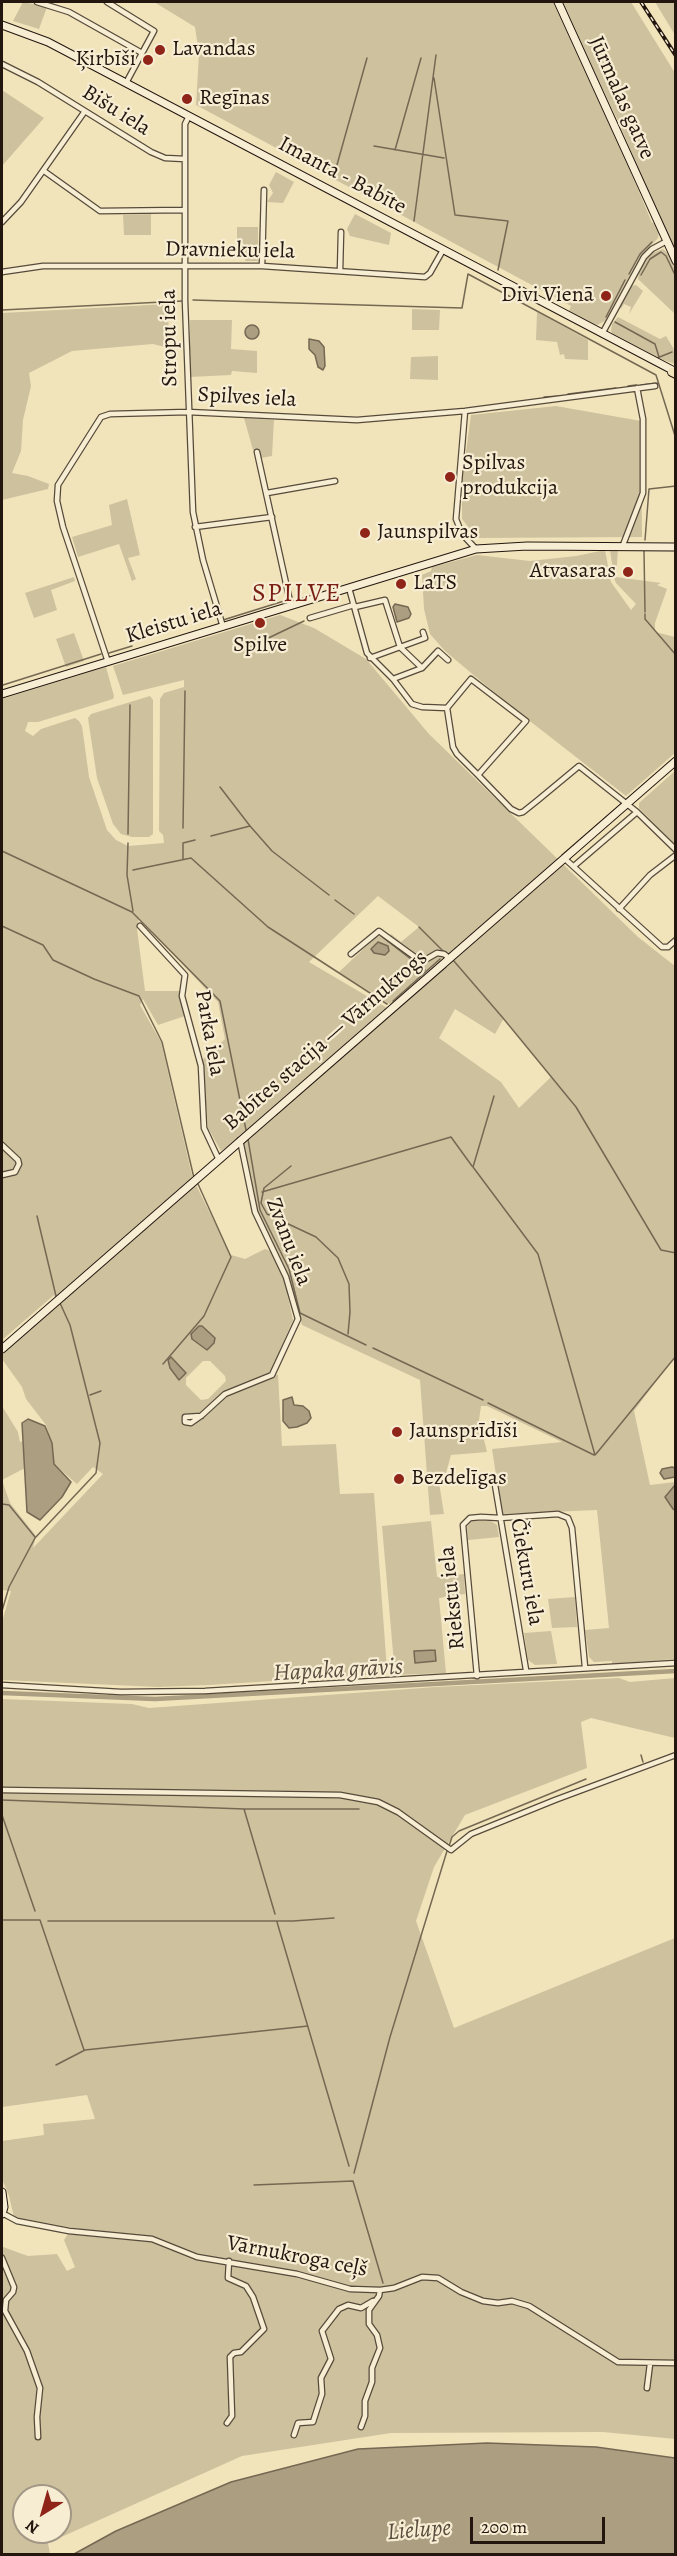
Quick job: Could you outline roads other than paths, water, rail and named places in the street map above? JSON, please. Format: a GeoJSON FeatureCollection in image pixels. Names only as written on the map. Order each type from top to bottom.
{"type":"FeatureCollection","features":[{"type":"Feature","properties":{"kind":"main road","name":"Jūrmalas gatve"},"geometry":{"type":"LineString","coordinates":[[558,2],[675,261]]}},
{"type":"Feature","properties":{"kind":"main road","name":"Imanta - Babīte"},"geometry":{"type":"LineString","coordinates":[[2,25],[39,38],[663,367],[675,371]]}},
{"type":"Feature","properties":{"kind":"main road","name":"Kleistu iela"},"geometry":{"type":"LineString","coordinates":[[2,693],[476,549],[623,545],[675,547]]}},
{"type":"Feature","properties":{"kind":"main road","name":"Babītes stacija — Vārnukrogs"},"geometry":{"type":"LineString","coordinates":[[2,1349],[675,761]]}},
{"type":"Feature","properties":{"kind":"main road"},"geometry":{"type":"LineString","coordinates":[[2,2192],[4,2207],[2,2213]]}},
{"type":"Feature","properties":{"kind":"street"},"geometry":{"type":"LineString","coordinates":[[37,2],[69,12],[142,53]]}},
{"type":"Feature","properties":{"kind":"street"},"geometry":{"type":"LineString","coordinates":[[107,2],[154,31],[126,83]]}},
{"type":"Feature","properties":{"kind":"street","name":"Bišu iela"},"geometry":{"type":"LineString","coordinates":[[2,64],[38,82],[151,152],[165,158],[185,159]]}},
{"type":"Feature","properties":{"kind":"street"},"geometry":{"type":"LineString","coordinates":[[2,222],[21,202],[85,111]]}},
{"type":"Feature","properties":{"kind":"street","name":"Stropu iela"},"geometry":{"type":"LineString","coordinates":[[189,116],[185,124],[185,210],[188,412],[195,527],[224,627]]}},
{"type":"Feature","properties":{"kind":"street"},"geometry":{"type":"LineString","coordinates":[[44,171],[100,211],[185,210]]}},
{"type":"Feature","properties":{"kind":"street"},"geometry":{"type":"LineString","coordinates":[[262,266],[264,190]]}},
{"type":"Feature","properties":{"kind":"street"},"geometry":{"type":"LineString","coordinates":[[340,271],[341,232]]}},
{"type":"Feature","properties":{"kind":"street"},"geometry":{"type":"LineString","coordinates":[[602,334],[644,257],[652,249],[667,241]]}},
{"type":"Feature","properties":{"kind":"street","name":"Dravnieku iela"},"geometry":{"type":"LineString","coordinates":[[2,272],[43,266],[262,266],[425,277],[430,273],[443,250]]}},
{"type":"Feature","properties":{"kind":"street","name":"Spilves iela"},"geometry":{"type":"LineString","coordinates":[[108,662],[63,527],[57,501],[58,485],[101,417],[110,414],[188,412],[357,420],[465,411],[655,386]]}},
{"type":"Feature","properties":{"kind":"street"},"geometry":{"type":"LineString","coordinates":[[623,545],[644,493],[643,419],[637,388]]}},
{"type":"Feature","properties":{"kind":"street"},"geometry":{"type":"LineString","coordinates":[[465,411],[456,519],[462,534],[476,549]]}},
{"type":"Feature","properties":{"kind":"street"},"geometry":{"type":"LineString","coordinates":[[257,452],[291,606]]}},
{"type":"Feature","properties":{"kind":"street"},"geometry":{"type":"LineString","coordinates":[[267,493],[335,481]]}},
{"type":"Feature","properties":{"kind":"street"},"geometry":{"type":"LineString","coordinates":[[195,527],[272,517]]}},
{"type":"Feature","properties":{"kind":"street"},"geometry":{"type":"LineString","coordinates":[[349,588],[370,658],[393,679],[412,704],[422,707],[447,708]]}},
{"type":"Feature","properties":{"kind":"street"},"geometry":{"type":"LineString","coordinates":[[310,618],[354,606],[387,601],[400,647],[422,668]]}},
{"type":"Feature","properties":{"kind":"street"},"geometry":{"type":"LineString","coordinates":[[370,658],[424,635]]}},
{"type":"Feature","properties":{"kind":"street"},"geometry":{"type":"LineString","coordinates":[[393,679],[422,668],[438,651],[448,660]]}},
{"type":"Feature","properties":{"kind":"street"},"geometry":{"type":"LineString","coordinates":[[478,775],[526,721],[471,679],[447,708],[453,747],[457,754],[478,775],[512,809],[519,813],[579,766],[637,812],[675,850]]}},
{"type":"Feature","properties":{"kind":"street"},"geometry":{"type":"LineString","coordinates":[[574,866],[637,812]]}},
{"type":"Feature","properties":{"kind":"street"},"geometry":{"type":"LineString","coordinates":[[619,909],[650,875],[675,855]]}},
{"type":"Feature","properties":{"kind":"street"},"geometry":{"type":"LineString","coordinates":[[564,858],[662,947],[668,947],[675,940]]}},
{"type":"Feature","properties":{"kind":"street","name":"Parka iela"},"geometry":{"type":"LineString","coordinates":[[140,926],[185,975],[182,996],[201,1066],[204,1128],[219,1160]]}},
{"type":"Feature","properties":{"kind":"street"},"geometry":{"type":"LineString","coordinates":[[351,954],[379,931],[419,960],[425,960],[437,953],[449,958]]}},
{"type":"Feature","properties":{"kind":"street","name":"Zvanu iela"},"geometry":{"type":"LineString","coordinates":[[201,1416],[225,1394],[272,1375],[297,1319],[286,1277],[255,1212],[240,1140]]}},
{"type":"Feature","properties":{"kind":"street"},"geometry":{"type":"LineString","coordinates":[[2,1145],[18,1160],[19,1164],[15,1172],[2,1175]]}},
{"type":"Feature","properties":{"kind":"street","name":"Čiekuru iela"},"geometry":{"type":"LineString","coordinates":[[494,1479],[526,1670]]}},
{"type":"Feature","properties":{"kind":"street","name":"Riekstu iela"},"geometry":{"type":"LineString","coordinates":[[477,1676],[462,1524],[470,1518],[558,1514],[568,1518],[572,1528],[585,1667]]}},
{"type":"Feature","properties":{"kind":"street"},"geometry":{"type":"LineString","coordinates":[[2,1685],[121,1692],[205,1691],[477,1676],[526,1670],[675,1663]]}},
{"type":"Feature","properties":{"kind":"street"},"geometry":{"type":"LineString","coordinates":[[2,1790],[340,1795],[378,1802],[398,1812],[451,1850],[471,1834],[675,1755]]}},
{"type":"Feature","properties":{"kind":"street","name":"Vārnukroga ceļš"},"geometry":{"type":"LineString","coordinates":[[2,2213],[17,2221],[69,2231],[152,2239],[197,2257],[297,2274],[350,2289],[380,2290],[394,2288],[422,2277],[438,2278],[461,2292],[483,2301],[521,2303],[610,2358],[624,2363],[675,2363]]}},
{"type":"Feature","properties":{"kind":"street"},"geometry":{"type":"LineString","coordinates":[[2,2258],[14,2287],[6,2300],[5,2311],[27,2351],[40,2388],[37,2417],[38,2437]]}},
{"type":"Feature","properties":{"kind":"street"},"geometry":{"type":"LineString","coordinates":[[227,2422],[232,2415],[230,2357],[234,2353],[242,2352],[264,2329],[253,2297],[246,2286],[228,2278],[229,2261]]}},
{"type":"Feature","properties":{"kind":"street"},"geometry":{"type":"LineString","coordinates":[[294,2435],[298,2424],[313,2422],[322,2394],[321,2378],[331,2359],[330,2348],[322,2331],[339,2309],[348,2305],[362,2308],[379,2296],[380,2290]]}},
{"type":"Feature","properties":{"kind":"street"},"geometry":{"type":"LineString","coordinates":[[362,2427],[365,2401],[372,2382],[372,2368],[380,2348],[377,2335],[369,2324],[369,2310],[373,2301]]}},
{"type":"Feature","properties":{"kind":"street"},"geometry":{"type":"LineString","coordinates":[[647,2388],[650,2364]]}},
{"type":"Feature","properties":{"kind":"water"},"geometry":{"type":"Polygon","coordinates":[[[252,325],[257,327],[259,332],[257,337],[252,339],[247,337],[245,332],[247,327],[252,325]]]}},
{"type":"Feature","properties":{"kind":"water"},"geometry":{"type":"Polygon","coordinates":[[[309,339],[319,341],[324,347],[325,366],[323,370],[318,367],[315,355],[309,349],[309,339]]]}},
{"type":"Feature","properties":{"kind":"water"},"geometry":{"type":"Polygon","coordinates":[[[395,604],[408,607],[411,614],[409,618],[397,622],[393,607],[395,604]]]}},
{"type":"Feature","properties":{"kind":"water"},"geometry":{"type":"Polygon","coordinates":[[[378,942],[388,946],[389,951],[385,955],[374,953],[371,949],[378,942]]]}},
{"type":"Feature","properties":{"kind":"water"},"geometry":{"type":"Polygon","coordinates":[[[199,1326],[215,1338],[214,1343],[207,1350],[192,1339],[191,1334],[199,1326]]]}},
{"type":"Feature","properties":{"kind":"water"},"geometry":{"type":"Polygon","coordinates":[[[171,1357],[186,1373],[179,1380],[170,1368],[168,1360],[171,1357]]]}},
{"type":"Feature","properties":{"kind":"water"},"geometry":{"type":"Polygon","coordinates":[[[292,1397],[294,1405],[303,1406],[309,1411],[311,1418],[307,1423],[289,1428],[283,1421],[283,1400],[292,1397]]]}},
{"type":"Feature","properties":{"kind":"water"},"geometry":{"type":"Polygon","coordinates":[[[28,1419],[45,1426],[52,1443],[54,1464],[71,1482],[62,1497],[40,1520],[27,1512],[22,1423],[28,1419]]]}},
{"type":"Feature","properties":{"kind":"water"},"geometry":{"type":"Polygon","coordinates":[[[675,1468],[675,1477],[664,1479],[660,1473],[662,1469],[675,1468]]]}},
{"type":"Feature","properties":{"kind":"water"},"geometry":{"type":"Polygon","coordinates":[[[675,1485],[675,1510],[665,1497],[675,1485]]]}},
{"type":"Feature","properties":{"kind":"water"},"geometry":{"type":"Polygon","coordinates":[[[435,1650],[436,1661],[415,1663],[414,1651],[435,1650]]]}},
{"type":"Feature","properties":{"kind":"water","name":"Lielupe"},"geometry":{"type":"Polygon","coordinates":[[[487,2443],[596,2447],[675,2458],[675,2554],[74,2554],[116,2531],[231,2482],[358,2449],[487,2443]]]}},
{"type":"Feature","properties":{"kind":"waterway"},"geometry":{"type":"LineString","coordinates":[[414,221],[436,55]]}},
{"type":"Feature","properties":{"kind":"waterway"},"geometry":{"type":"LineString","coordinates":[[333,179],[367,58]]}},
{"type":"Feature","properties":{"kind":"waterway"},"geometry":{"type":"LineString","coordinates":[[395,150],[421,58]]}},
{"type":"Feature","properties":{"kind":"waterway"},"geometry":{"type":"LineString","coordinates":[[434,78],[455,215],[508,221],[498,270]]}},
{"type":"Feature","properties":{"kind":"waterway"},"geometry":{"type":"LineString","coordinates":[[374,146],[444,158]]}},
{"type":"Feature","properties":{"kind":"waterway"},"geometry":{"type":"LineString","coordinates":[[629,274],[640,254],[652,242]]}},
{"type":"Feature","properties":{"kind":"waterway"},"geometry":{"type":"LineString","coordinates":[[641,275],[650,259],[661,252],[666,256],[676,277]]}},
{"type":"Feature","properties":{"kind":"waterway"},"geometry":{"type":"LineString","coordinates":[[193,300],[462,308],[468,274],[656,375],[676,439]]}},
{"type":"Feature","properties":{"kind":"waterway"},"geometry":{"type":"LineString","coordinates":[[606,317],[625,280]]}},
{"type":"Feature","properties":{"kind":"waterway"},"geometry":{"type":"LineString","coordinates":[[2,310],[183,301]]}},
{"type":"Feature","properties":{"kind":"waterway"},"geometry":{"type":"LineString","coordinates":[[615,322],[655,344],[659,357]]}},
{"type":"Feature","properties":{"kind":"waterway"},"geometry":{"type":"LineString","coordinates":[[657,358],[672,352]]}},
{"type":"Feature","properties":{"kind":"waterway"},"geometry":{"type":"LineString","coordinates":[[641,385],[658,383]]}},
{"type":"Feature","properties":{"kind":"waterway"},"geometry":{"type":"LineString","coordinates":[[628,386],[636,385]]}},
{"type":"Feature","properties":{"kind":"waterway"},"geometry":{"type":"LineString","coordinates":[[568,394],[616,388]]}},
{"type":"Feature","properties":{"kind":"waterway"},"geometry":{"type":"LineString","coordinates":[[544,397],[560,396]]}},
{"type":"Feature","properties":{"kind":"waterway"},"geometry":{"type":"LineString","coordinates":[[645,540],[649,489],[676,486]]}},
{"type":"Feature","properties":{"kind":"waterway"},"geometry":{"type":"LineString","coordinates":[[644,551],[645,612]]}},
{"type":"Feature","properties":{"kind":"waterway"},"geometry":{"type":"LineString","coordinates":[[223,620],[284,601]]}},
{"type":"Feature","properties":{"kind":"waterway"},"geometry":{"type":"LineString","coordinates":[[645,614],[645,619],[676,655]]}},
{"type":"Feature","properties":{"kind":"waterway"},"geometry":{"type":"LineString","coordinates":[[239,652],[304,621]]}},
{"type":"Feature","properties":{"kind":"waterway"},"geometry":{"type":"LineString","coordinates":[[109,653],[132,646]]}},
{"type":"Feature","properties":{"kind":"waterway"},"geometry":{"type":"LineString","coordinates":[[3,685],[101,654]]}},
{"type":"Feature","properties":{"kind":"waterway"},"geometry":{"type":"LineString","coordinates":[[183,828],[185,691]]}},
{"type":"Feature","properties":{"kind":"waterway"},"geometry":{"type":"LineString","coordinates":[[128,834],[130,705]]}},
{"type":"Feature","properties":{"kind":"waterway"},"geometry":{"type":"LineString","coordinates":[[627,799],[657,773]]}},
{"type":"Feature","properties":{"kind":"waterway"},"geometry":{"type":"LineString","coordinates":[[220,787],[250,826]]}},
{"type":"Feature","properties":{"kind":"waterway"},"geometry":{"type":"LineString","coordinates":[[562,855],[621,804]]}},
{"type":"Feature","properties":{"kind":"waterway"},"geometry":{"type":"LineString","coordinates":[[211,836],[250,826],[272,851],[329,895]]}},
{"type":"Feature","properties":{"kind":"waterway"},"geometry":{"type":"LineString","coordinates":[[183,859],[183,843],[195,840]]}},
{"type":"Feature","properties":{"kind":"waterway"},"geometry":{"type":"LineString","coordinates":[[128,843],[127,875],[133,911]]}},
{"type":"Feature","properties":{"kind":"waterway"},"geometry":{"type":"LineString","coordinates":[[2,851],[132,912],[220,1001],[246,1130]]}},
{"type":"Feature","properties":{"kind":"waterway"},"geometry":{"type":"LineString","coordinates":[[133,870],[191,858],[268,927],[387,1004]]}},
{"type":"Feature","properties":{"kind":"waterway"},"geometry":{"type":"LineString","coordinates":[[335,900],[354,914]]}},
{"type":"Feature","properties":{"kind":"waterway"},"geometry":{"type":"LineString","coordinates":[[2,926],[43,945],[53,960],[139,996],[162,1042],[194,1178]]}},
{"type":"Feature","properties":{"kind":"waterway"},"geometry":{"type":"LineString","coordinates":[[419,927],[445,953]]}},
{"type":"Feature","properties":{"kind":"waterway"},"geometry":{"type":"LineString","coordinates":[[381,936],[425,970]]}},
{"type":"Feature","properties":{"kind":"waterway"},"geometry":{"type":"LineString","coordinates":[[393,1001],[440,959]]}},
{"type":"Feature","properties":{"kind":"waterway"},"geometry":{"type":"LineString","coordinates":[[453,960],[576,1107],[661,1250],[676,1253]]}},
{"type":"Feature","properties":{"kind":"waterway"},"geometry":{"type":"LineString","coordinates":[[276,1115],[446,967]]}},
{"type":"Feature","properties":{"kind":"waterway"},"geometry":{"type":"LineString","coordinates":[[494,1096],[473,1167],[538,1254],[595,1455]]}},
{"type":"Feature","properties":{"kind":"waterway"},"geometry":{"type":"LineString","coordinates":[[262,1192],[451,1137],[472,1166]]}},
{"type":"Feature","properties":{"kind":"waterway"},"geometry":{"type":"LineString","coordinates":[[248,1139],[260,1210],[289,1269],[300,1313],[366,1345]]}},
{"type":"Feature","properties":{"kind":"waterway"},"geometry":{"type":"LineString","coordinates":[[291,1166],[264,1188],[261,1203],[267,1214],[316,1237],[338,1258],[349,1284],[348,1334]]}},
{"type":"Feature","properties":{"kind":"waterway"},"geometry":{"type":"LineString","coordinates":[[163,1364],[204,1316],[231,1257],[198,1184]]}},
{"type":"Feature","properties":{"kind":"waterway"},"geometry":{"type":"LineString","coordinates":[[37,1216],[56,1296]]}},
{"type":"Feature","properties":{"kind":"waterway"},"geometry":{"type":"LineString","coordinates":[[2,1611],[9,1587],[35,1538],[96,1473],[100,1443],[70,1325],[60,1303]]}},
{"type":"Feature","properties":{"kind":"waterway"},"geometry":{"type":"LineString","coordinates":[[373,1348],[483,1400]]}},
{"type":"Feature","properties":{"kind":"waterway"},"geometry":{"type":"LineString","coordinates":[[596,1454],[676,1356]]}},
{"type":"Feature","properties":{"kind":"waterway"},"geometry":{"type":"LineString","coordinates":[[90,1395],[101,1391]]}},
{"type":"Feature","properties":{"kind":"waterway"},"geometry":{"type":"LineString","coordinates":[[488,1403],[594,1455]]}},
{"type":"Feature","properties":{"kind":"waterway"},"geometry":{"type":"LineString","coordinates":[[2,1504],[9,1505],[35,1537]]}},
{"type":"Feature","properties":{"kind":"waterway","name":"Hapaka grāvis"},"geometry":{"type":"LineString","coordinates":[[2,1693],[155,1699],[676,1671]]}},
{"type":"Feature","properties":{"kind":"waterway"},"geometry":{"type":"LineString","coordinates":[[641,1755],[643,1762]]}},
{"type":"Feature","properties":{"kind":"waterway"},"geometry":{"type":"LineString","coordinates":[[449,1846],[452,1837],[459,1831],[586,1779]]}},
{"type":"Feature","properties":{"kind":"waterway"},"geometry":{"type":"LineString","coordinates":[[2,1800],[244,1809],[359,1809]]}},
{"type":"Feature","properties":{"kind":"waterway"},"geometry":{"type":"LineString","coordinates":[[244,1809],[275,1914]]}},
{"type":"Feature","properties":{"kind":"waterway"},"geometry":{"type":"LineString","coordinates":[[2,1815],[35,1911]]}},
{"type":"Feature","properties":{"kind":"waterway"},"geometry":{"type":"LineString","coordinates":[[354,2173],[390,2037],[447,1851]]}},
{"type":"Feature","properties":{"kind":"waterway"},"geometry":{"type":"LineString","coordinates":[[48,1921],[293,1921],[334,1918]]}},
{"type":"Feature","properties":{"kind":"waterway"},"geometry":{"type":"LineString","coordinates":[[2,1920],[40,1920],[84,2050]]}},
{"type":"Feature","properties":{"kind":"waterway"},"geometry":{"type":"LineString","coordinates":[[277,1922],[349,2166]]}},
{"type":"Feature","properties":{"kind":"waterway"},"geometry":{"type":"LineString","coordinates":[[56,2065],[85,2050],[308,2026]]}},
{"type":"Feature","properties":{"kind":"waterway"},"geometry":{"type":"LineString","coordinates":[[254,2185],[353,2181],[383,2283]]}},
{"type":"Feature","properties":{"kind":"railway"},"geometry":{"type":"LineString","coordinates":[[641,2],[676,56]]}},
{"type":"Feature","properties":{"kind":"place","name":"Lavandas"},"geometry":{"type":"Point","coordinates":[160,50]}},
{"type":"Feature","properties":{"kind":"place","name":"Ķirbīši"},"geometry":{"type":"Point","coordinates":[148,60]}},
{"type":"Feature","properties":{"kind":"place","name":"Regīnas"},"geometry":{"type":"Point","coordinates":[187,99]}},
{"type":"Feature","properties":{"kind":"place","name":"Divi Vienā"},"geometry":{"type":"Point","coordinates":[606,296]}},
{"type":"Feature","properties":{"kind":"place","name":"Spilvas produkcija"},"geometry":{"type":"Point","coordinates":[450,477]}},
{"type":"Feature","properties":{"kind":"place","name":"Jaunspilvas"},"geometry":{"type":"Point","coordinates":[365,533]}},
{"type":"Feature","properties":{"kind":"place","name":"Atvasaras"},"geometry":{"type":"Point","coordinates":[628,572]}},
{"type":"Feature","properties":{"kind":"place","name":"LaTS"},"geometry":{"type":"Point","coordinates":[401,584]}},
{"type":"Feature","properties":{"kind":"place","name":"Spilve"},"geometry":{"type":"Point","coordinates":[260,623]}},
{"type":"Feature","properties":{"kind":"place","name":"Jaunsprīdīši"},"geometry":{"type":"Point","coordinates":[397,1432]}},
{"type":"Feature","properties":{"kind":"place","name":"Bezdelīgas"},"geometry":{"type":"Point","coordinates":[399,1479]}},
{"type":"Feature","properties":{"kind":"district","name":"SPILVE"},"geometry":{"type":"Point","coordinates":[297,595]}}]}
